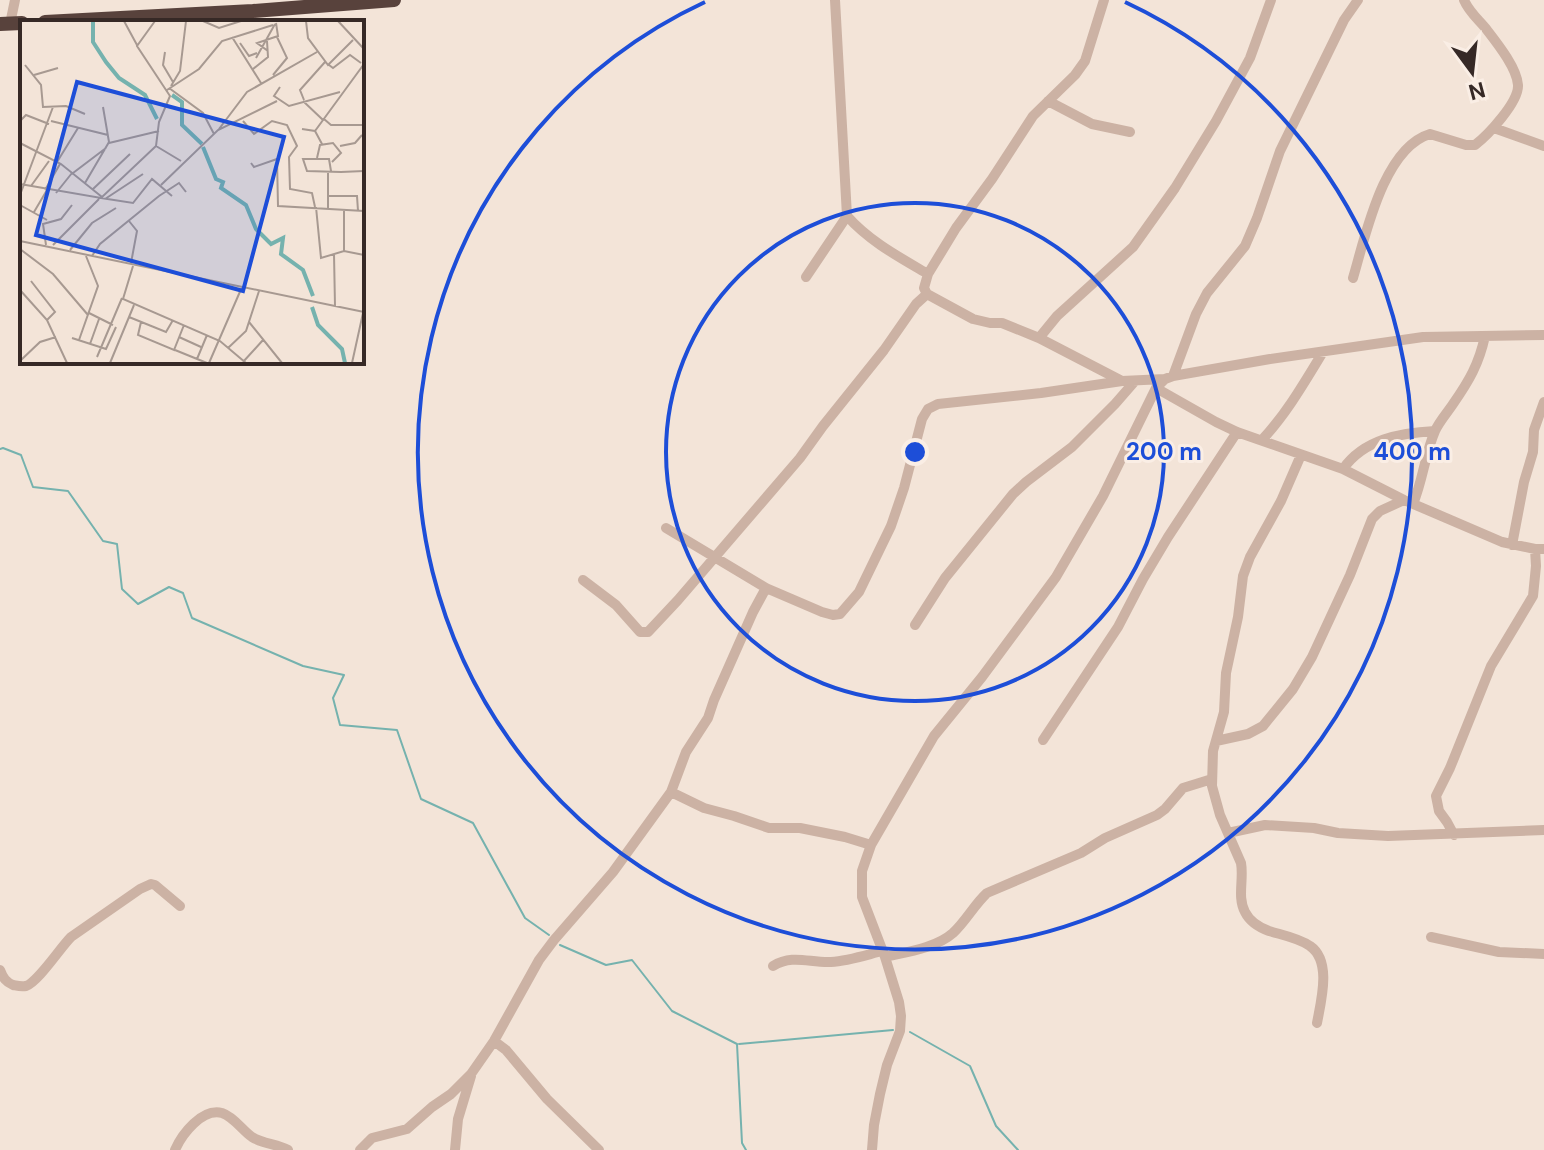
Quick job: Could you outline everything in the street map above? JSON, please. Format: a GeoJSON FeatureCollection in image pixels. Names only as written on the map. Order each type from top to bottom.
{"type":"FeatureCollection","features":[{"type":"Feature","properties":{"kind":"highway"},"geometry":{"type":"LineString","coordinates":[[83,20],[394,0]]}},
{"type":"Feature","properties":{"kind":"street"},"geometry":{"type":"LineString","coordinates":[[11,24],[15,0]]}},
{"type":"Feature","properties":{"kind":"street"},"geometry":{"type":"LineString","coordinates":[[806,277],[847,216],[835,0]]}},
{"type":"Feature","properties":{"kind":"street"},"geometry":{"type":"LineString","coordinates":[[1104,0],[1085,61],[1033,116],[956,228],[928,274],[924,288],[927,294],[973,319],[1002,323],[1039,338],[1122,381]]}},
{"type":"Feature","properties":{"kind":"street"},"geometry":{"type":"LineString","coordinates":[[1039,338],[1057,316],[1133,247],[1175,188],[1250,58],[1271,0]]}},
{"type":"Feature","properties":{"kind":"street"},"geometry":{"type":"LineString","coordinates":[[872,1150],[880,1094],[900,1031],[901,1016],[884,954],[862,897],[862,871],[871,845],[934,736],[1056,577],[1103,496],[1156,388],[1169,377],[1207,293],[1249,239],[1280,151],[1344,20],[1358,0]]}},
{"type":"Feature","properties":{"kind":"street"},"geometry":{"type":"LineString","coordinates":[[1353,278],[1377,197],[1411,146],[1430,134],[1471,146],[1478,143],[1507,110],[1518,86],[1505,55],[1469,11],[1464,0]]}},
{"type":"Feature","properties":{"kind":"street"},"geometry":{"type":"LineString","coordinates":[[1048,101],[1092,124],[1130,132]]}},
{"type":"Feature","properties":{"kind":"street"},"geometry":{"type":"LineString","coordinates":[[1494,128],[1544,146]]}},
{"type":"Feature","properties":{"kind":"street"},"geometry":{"type":"LineString","coordinates":[[847,216],[886,250],[928,274]]}},
{"type":"Feature","properties":{"kind":"street"},"geometry":{"type":"LineString","coordinates":[[583,580],[616,605],[639,631],[648,632],[800,458],[916,304],[927,294]]}},
{"type":"Feature","properties":{"kind":"street"},"geometry":{"type":"LineString","coordinates":[[666,528],[766,588],[822,612],[840,614],[859,592],[891,526],[922,419],[928,409],[938,404],[1169,377],[1423,337],[1544,335]]}},
{"type":"Feature","properties":{"kind":"street"},"geometry":{"type":"LineString","coordinates":[[1216,741],[1248,734],[1263,726],[1293,689],[1312,657],[1372,519],[1380,511],[1409,502],[1422,483],[1427,453],[1435,431],[1475,371],[1485,336]]}},
{"type":"Feature","properties":{"kind":"street"},"geometry":{"type":"LineString","coordinates":[[1262,440],[1296,398],[1323,352]]}},
{"type":"Feature","properties":{"kind":"street"},"geometry":{"type":"LineString","coordinates":[[915,625],[945,578],[1013,494],[1072,447],[1135,381]]}},
{"type":"Feature","properties":{"kind":"street"},"geometry":{"type":"LineString","coordinates":[[1156,388],[1237,432],[1343,469],[1409,502],[1512,545],[1539,549],[1533,596],[1491,666],[1436,796],[1439,811],[1454,835]]}},
{"type":"Feature","properties":{"kind":"street"},"geometry":{"type":"LineString","coordinates":[[1512,545],[1533,452],[1536,419],[1544,402]]}},
{"type":"Feature","properties":{"kind":"street"},"geometry":{"type":"LineString","coordinates":[[1343,469],[1362,450],[1380,441],[1403,434],[1435,431]]}},
{"type":"Feature","properties":{"kind":"street"},"geometry":{"type":"LineString","coordinates":[[1043,740],[1118,627],[1168,537],[1237,432]]}},
{"type":"Feature","properties":{"kind":"street"},"geometry":{"type":"LineString","coordinates":[[1301,455],[1243,576],[1226,673],[1224,712],[1212,763],[1212,779],[1220,815],[1241,863],[1242,908],[1262,929],[1308,944],[1317,952],[1322,965],[1317,1023]]}},
{"type":"Feature","properties":{"kind":"street"},"geometry":{"type":"LineString","coordinates":[[360,1150],[372,1138],[407,1129],[471,1074],[494,1041],[539,960],[613,872],[671,792],[686,752],[708,718],[766,588]]}},
{"type":"Feature","properties":{"kind":"street"},"geometry":{"type":"LineString","coordinates":[[773,966],[783,960],[851,960],[929,946],[946,939],[987,893],[1081,853],[1105,838],[1157,815],[1183,788],[1212,779]]}},
{"type":"Feature","properties":{"kind":"street"},"geometry":{"type":"LineString","coordinates":[[671,792],[704,808],[769,828],[800,828],[871,845]]}},
{"type":"Feature","properties":{"kind":"street"},"geometry":{"type":"LineString","coordinates":[[1228,833],[1265,825],[1372,836],[1544,830]]}},
{"type":"Feature","properties":{"kind":"street"},"geometry":{"type":"LineString","coordinates":[[0,970],[7,982],[27,986],[71,937],[151,884],[180,906]]}},
{"type":"Feature","properties":{"kind":"street"},"geometry":{"type":"LineString","coordinates":[[1431,937],[1499,952],[1544,954]]}},
{"type":"Feature","properties":{"kind":"street"},"geometry":{"type":"LineString","coordinates":[[494,1041],[599,1150]]}},
{"type":"Feature","properties":{"kind":"street"},"geometry":{"type":"LineString","coordinates":[[455,1150],[458,1119],[471,1074]]}},
{"type":"Feature","properties":{"kind":"street"},"geometry":{"type":"LineString","coordinates":[[175,1150],[188,1130],[201,1118],[220,1113],[255,1139],[288,1150]]}},
{"type":"Feature","properties":{"kind":"waterway"},"geometry":{"type":"LineString","coordinates":[[0,449],[21,455],[33,487],[68,491],[103,541],[117,544],[122,589],[138,604],[169,587],[183,593],[192,618],[303,666],[344,675],[333,698],[340,725],[397,730],[421,799],[473,823],[525,918],[549,935]]}},
{"type":"Feature","properties":{"kind":"waterway"},"geometry":{"type":"LineString","coordinates":[[560,945],[606,965],[632,960],[672,1011],[737,1044],[742,1143],[746,1150]]}},
{"type":"Feature","properties":{"kind":"waterway"},"geometry":{"type":"LineString","coordinates":[[739,1044],[893,1030]]}},
{"type":"Feature","properties":{"kind":"waterway"},"geometry":{"type":"LineString","coordinates":[[910,1032],[970,1066],[996,1126],[1018,1150]]}}]}
